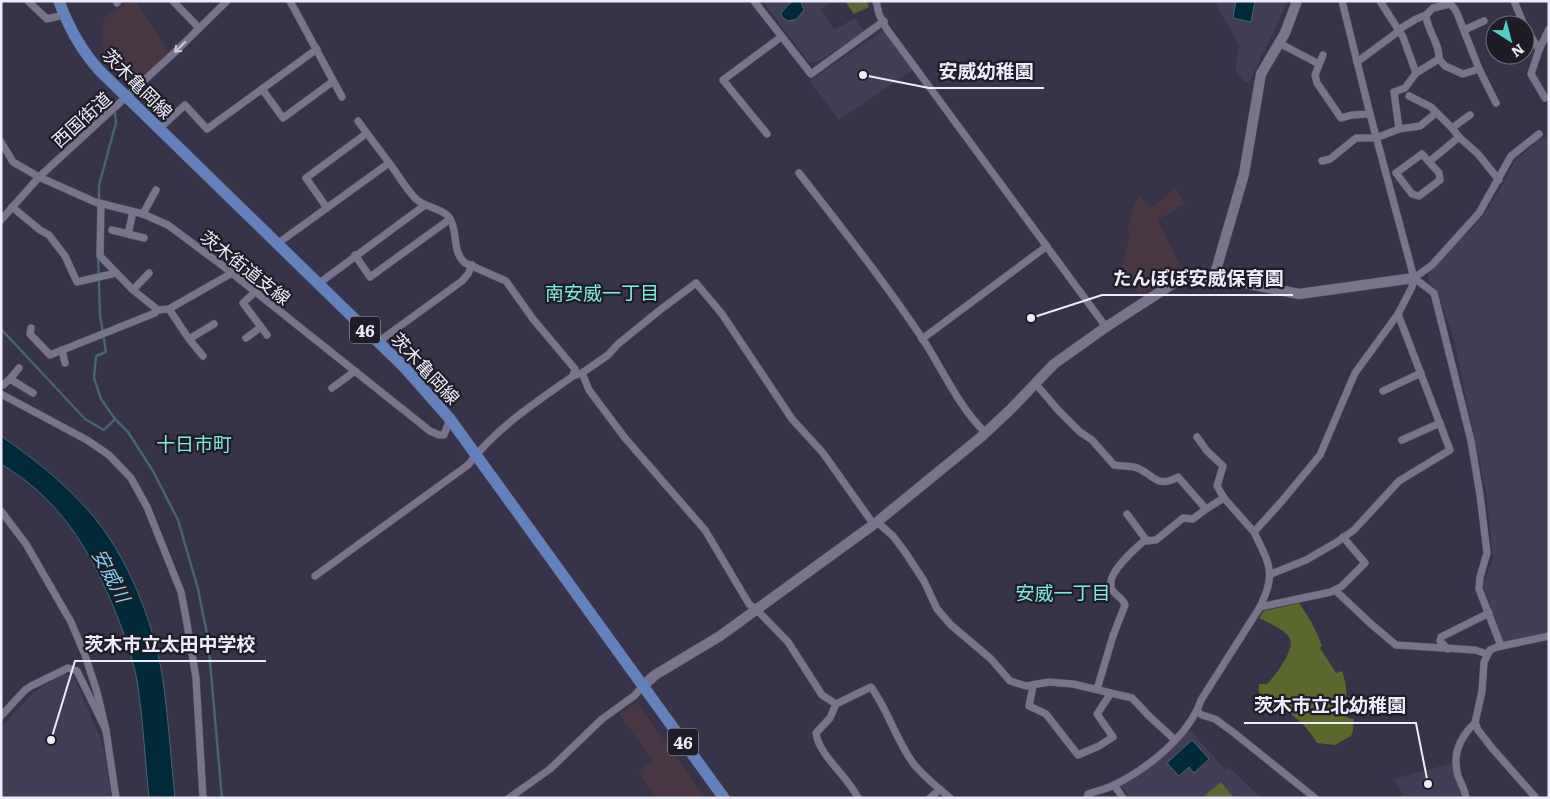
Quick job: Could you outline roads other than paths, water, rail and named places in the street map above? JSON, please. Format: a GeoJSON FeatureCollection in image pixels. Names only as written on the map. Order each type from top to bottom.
{"type":"FeatureCollection","features":[{"type":"Feature","properties":{"kind":"main road","name":"茨木亀岡線"},"geometry":{"type":"LineString","coordinates":[[59,1],[64,15],[88,58],[126,98],[413,376],[450,419],[724,798]]}},
{"type":"Feature","properties":{"kind":"street"},"geometry":{"type":"LineString","coordinates":[[28,1],[47,19],[64,15]]}},
{"type":"Feature","properties":{"kind":"street"},"geometry":{"type":"LineString","coordinates":[[173,1],[199,28]]}},
{"type":"Feature","properties":{"kind":"street","name":"西国街道"},"geometry":{"type":"LineString","coordinates":[[1,220],[39,178],[227,1]]}},
{"type":"Feature","properties":{"kind":"street"},"geometry":{"type":"LineString","coordinates":[[290,1],[317,49],[332,82],[342,97]]}},
{"type":"Feature","properties":{"kind":"street"},"geometry":{"type":"LineString","coordinates":[[754,1],[811,74],[884,21]]}},
{"type":"Feature","properties":{"kind":"street"},"geometry":{"type":"LineString","coordinates":[[876,1],[879,14],[886,28],[1106,327]]}},
{"type":"Feature","properties":{"kind":"street"},"geometry":{"type":"LineString","coordinates":[[1214,277],[1244,174],[1261,74],[1285,33],[1297,1]]}},
{"type":"Feature","properties":{"kind":"street"},"geometry":{"type":"LineString","coordinates":[[1254,532],[1320,455],[1355,374],[1398,314],[1412,287],[1414,278],[1376,138],[1342,1]]}},
{"type":"Feature","properties":{"kind":"street"},"geometry":{"type":"LineString","coordinates":[[1380,1],[1403,37],[1416,74]]}},
{"type":"Feature","properties":{"kind":"street"},"geometry":{"type":"LineString","coordinates":[[1514,1],[1520,15]]}},
{"type":"Feature","properties":{"kind":"street"},"geometry":{"type":"LineString","coordinates":[[1357,62],[1399,30],[1426,15],[1433,8],[1450,4],[1454,8],[1479,69],[1496,103]]}},
{"type":"Feature","properties":{"kind":"street"},"geometry":{"type":"LineString","coordinates":[[1426,15],[1428,25],[1438,48],[1439,59],[1445,66],[1463,74],[1479,69]]}},
{"type":"Feature","properties":{"kind":"street"},"geometry":{"type":"LineString","coordinates":[[1464,30],[1484,21]]}},
{"type":"Feature","properties":{"kind":"street"},"geometry":{"type":"LineString","coordinates":[[1544,98],[1531,74],[1549,29]]}},
{"type":"Feature","properties":{"kind":"street"},"geometry":{"type":"LineString","coordinates":[[767,134],[723,80],[781,37]]}},
{"type":"Feature","properties":{"kind":"street"},"geometry":{"type":"LineString","coordinates":[[1279,43],[1319,64]]}},
{"type":"Feature","properties":{"kind":"street"},"geometry":{"type":"LineString","coordinates":[[1535,43],[1539,50]]}},
{"type":"Feature","properties":{"kind":"street"},"geometry":{"type":"LineString","coordinates":[[159,129],[185,105],[207,129],[317,49]]}},
{"type":"Feature","properties":{"kind":"street"},"geometry":{"type":"LineString","coordinates":[[1323,55],[1315,75],[1317,83],[1340,118],[1370,114]]}},
{"type":"Feature","properties":{"kind":"street"},"geometry":{"type":"LineString","coordinates":[[1399,129],[1394,92],[1405,88],[1416,74],[1439,59]]}},
{"type":"Feature","properties":{"kind":"street"},"geometry":{"type":"LineString","coordinates":[[262,89],[282,118],[332,82]]}},
{"type":"Feature","properties":{"kind":"street"},"geometry":{"type":"LineString","coordinates":[[1409,96],[1430,107],[1478,154],[1499,180]]}},
{"type":"Feature","properties":{"kind":"street"},"geometry":{"type":"LineString","coordinates":[[1322,161],[1330,159],[1356,138],[1376,138],[1399,129],[1420,126],[1436,113]]}},
{"type":"Feature","properties":{"kind":"street"},"geometry":{"type":"LineString","coordinates":[[1452,128],[1470,114]]}},
{"type":"Feature","properties":{"kind":"street"},"geometry":{"type":"LineString","coordinates":[[358,121],[410,192],[425,206],[446,213],[454,228],[456,248],[459,256],[465,263],[506,280],[533,319],[575,369],[573,376]]}},
{"type":"Feature","properties":{"kind":"street"},"geometry":{"type":"LineString","coordinates":[[327,208],[306,178],[367,133]]}},
{"type":"Feature","properties":{"kind":"street"},"geometry":{"type":"LineString","coordinates":[[509,798],[550,769],[602,720],[634,696],[655,676],[720,636],[876,524],[986,432],[1054,364],[1106,327],[1177,282],[1190,276],[1214,277],[1299,294],[1414,278],[1432,265],[1479,213],[1511,156],[1539,134]]}},
{"type":"Feature","properties":{"kind":"street"},"geometry":{"type":"LineString","coordinates":[[1430,162],[1459,137]]}},
{"type":"Feature","properties":{"kind":"street","name":"茨木街道支線"},"geometry":{"type":"LineString","coordinates":[[1,142],[13,162],[39,178],[102,204],[143,214],[168,225],[232,273],[435,434],[444,435],[450,419]]}},
{"type":"Feature","properties":{"kind":"street"},"geometry":{"type":"LineString","coordinates":[[1422,154],[1430,162],[1439,172],[1440,180],[1420,196],[1412,194],[1396,173],[1422,154]]}},
{"type":"Feature","properties":{"kind":"street"},"geometry":{"type":"LineString","coordinates":[[277,244],[389,163]]}},
{"type":"Feature","properties":{"kind":"street"},"geometry":{"type":"LineString","coordinates":[[799,173],[860,250],[922,339],[965,407],[986,432]]}},
{"type":"Feature","properties":{"kind":"street"},"geometry":{"type":"LineString","coordinates":[[143,214],[156,190]]}},
{"type":"Feature","properties":{"kind":"street"},"geometry":{"type":"LineString","coordinates":[[102,204],[100,256],[134,290],[158,310]]}},
{"type":"Feature","properties":{"kind":"street"},"geometry":{"type":"LineString","coordinates":[[318,284],[425,206]]}},
{"type":"Feature","properties":{"kind":"street"},"geometry":{"type":"LineString","coordinates":[[12,207],[48,235],[65,256],[78,282],[116,273]]}},
{"type":"Feature","properties":{"kind":"street"},"geometry":{"type":"LineString","coordinates":[[128,234],[133,212]]}},
{"type":"Feature","properties":{"kind":"street"},"geometry":{"type":"LineString","coordinates":[[355,256],[370,277],[450,219]]}},
{"type":"Feature","properties":{"kind":"street"},"geometry":{"type":"LineString","coordinates":[[112,230],[144,238]]}},
{"type":"Feature","properties":{"kind":"street"},"geometry":{"type":"LineString","coordinates":[[922,339],[1046,246]]}},
{"type":"Feature","properties":{"kind":"street"},"geometry":{"type":"LineString","coordinates":[[378,342],[462,281],[472,265]]}},
{"type":"Feature","properties":{"kind":"street"},"geometry":{"type":"LineString","coordinates":[[134,290],[149,273]]}},
{"type":"Feature","properties":{"kind":"street"},"geometry":{"type":"LineString","coordinates":[[31,328],[30,334],[50,355],[155,313],[158,310],[169,309],[232,273]]}},
{"type":"Feature","properties":{"kind":"street"},"geometry":{"type":"LineString","coordinates":[[1414,278],[1434,293],[1472,441],[1487,553],[1480,577],[1479,589],[1501,646]]}},
{"type":"Feature","properties":{"kind":"street"},"geometry":{"type":"LineString","coordinates":[[314,576],[468,465],[485,443],[523,411],[573,376],[582,373],[608,355],[618,344],[696,283],[722,314],[792,419],[822,453],[876,524],[893,536],[905,552],[924,581],[937,610],[951,626],[991,659],[1010,681],[1020,685],[1033,686],[1049,682],[1073,684],[1132,698],[1175,740]]}},
{"type":"Feature","properties":{"kind":"street"},"geometry":{"type":"LineString","coordinates":[[255,292],[243,303],[267,335]]}},
{"type":"Feature","properties":{"kind":"street"},"geometry":{"type":"LineString","coordinates":[[169,309],[203,356]]}},
{"type":"Feature","properties":{"kind":"street"},"geometry":{"type":"LineString","coordinates":[[1271,574],[1306,560],[1354,530],[1400,481],[1450,450],[1398,314]]}},
{"type":"Feature","properties":{"kind":"street"},"geometry":{"type":"LineString","coordinates":[[189,339],[214,324]]}},
{"type":"Feature","properties":{"kind":"street"},"geometry":{"type":"LineString","coordinates":[[246,338],[260,327]]}},
{"type":"Feature","properties":{"kind":"street"},"geometry":{"type":"LineString","coordinates":[[62,350],[65,363]]}},
{"type":"Feature","properties":{"kind":"street"},"geometry":{"type":"LineString","coordinates":[[1,385],[10,379],[19,368]]}},
{"type":"Feature","properties":{"kind":"street"},"geometry":{"type":"LineString","coordinates":[[332,388],[355,371]]}},
{"type":"Feature","properties":{"kind":"street"},"geometry":{"type":"LineString","coordinates":[[582,373],[589,390],[625,438],[705,530],[749,604],[788,642],[822,695],[836,704]]}},
{"type":"Feature","properties":{"kind":"street"},"geometry":{"type":"LineString","coordinates":[[1383,391],[1421,373]]}},
{"type":"Feature","properties":{"kind":"street"},"geometry":{"type":"LineString","coordinates":[[10,379],[34,393]]}},
{"type":"Feature","properties":{"kind":"street"},"geometry":{"type":"LineString","coordinates":[[1035,383],[1058,410],[1080,432],[1092,440],[1114,465],[1135,468],[1163,482],[1168,482],[1178,477],[1206,509]]}},
{"type":"Feature","properties":{"kind":"street"},"geometry":{"type":"LineString","coordinates":[[1,394],[87,440],[109,455],[131,478],[148,507],[181,592],[186,618],[196,678],[203,798]]}},
{"type":"Feature","properties":{"kind":"street"},"geometry":{"type":"LineString","coordinates":[[1402,440],[1440,424]]}},
{"type":"Feature","properties":{"kind":"street"},"geometry":{"type":"LineString","coordinates":[[1087,798],[1088,794],[1114,785],[1159,755],[1188,726],[1197,711],[1200,700],[1268,592],[1271,574],[1254,532],[1224,498],[1218,486],[1223,466],[1207,451],[1197,437]]}},
{"type":"Feature","properties":{"kind":"street"},"geometry":{"type":"LineString","coordinates":[[1127,514],[1147,541],[1156,540],[1183,518],[1193,519],[1224,498]]}},
{"type":"Feature","properties":{"kind":"street"},"geometry":{"type":"LineString","coordinates":[[1,511],[26,544],[71,622],[85,656],[97,692],[106,730],[116,798]]}},
{"type":"Feature","properties":{"kind":"street"},"geometry":{"type":"LineString","coordinates":[[1260,607],[1335,590],[1342,586],[1365,563],[1343,537]]}},
{"type":"Feature","properties":{"kind":"street"},"geometry":{"type":"LineString","coordinates":[[1097,689],[1113,636],[1125,605],[1123,600],[1111,589],[1110,584],[1115,572],[1127,556],[1146,539]]}},
{"type":"Feature","properties":{"kind":"street"},"geometry":{"type":"LineString","coordinates":[[1335,590],[1396,645],[1475,650],[1487,654]]}},
{"type":"Feature","properties":{"kind":"street"},"geometry":{"type":"LineString","coordinates":[[1448,649],[1440,641],[1441,637],[1489,613]]}},
{"type":"Feature","properties":{"kind":"street"},"geometry":{"type":"LineString","coordinates":[[1466,798],[1465,789],[1458,776],[1458,745],[1463,736],[1475,723],[1482,691],[1484,662],[1487,654],[1490,650],[1501,646],[1549,636]]}},
{"type":"Feature","properties":{"kind":"street"},"geometry":{"type":"LineString","coordinates":[[1,716],[25,690],[68,668],[77,671],[106,730]]}},
{"type":"Feature","properties":{"kind":"street"},"geometry":{"type":"LineString","coordinates":[[1033,686],[1029,706],[1046,714],[1078,755],[1099,746],[1113,737],[1097,714],[1111,693]]}},
{"type":"Feature","properties":{"kind":"street"},"geometry":{"type":"LineString","coordinates":[[858,798],[848,780],[830,760],[817,739],[816,733],[830,718],[836,704],[871,687],[913,762],[950,798]]}},
{"type":"Feature","properties":{"kind":"street"},"geometry":{"type":"LineString","coordinates":[[1197,711],[1202,715],[1215,719],[1233,732],[1315,798]]}},
{"type":"Feature","properties":{"kind":"street"},"geometry":{"type":"LineString","coordinates":[[1475,723],[1492,748],[1536,798]]}},
{"type":"Feature","properties":{"kind":"street"},"geometry":{"type":"LineString","coordinates":[[1114,785],[1123,798]]}},
{"type":"Feature","properties":{"kind":"street"},"geometry":{"type":"LineString","coordinates":[[930,798],[940,789]]}},
{"type":"Feature","properties":{"kind":"water"},"geometry":{"type":"Polygon","coordinates":[[[793,1],[801,2],[804,10],[797,19],[788,21],[782,17],[781,13],[793,1]]]}},
{"type":"Feature","properties":{"kind":"water"},"geometry":{"type":"Polygon","coordinates":[[[1236,1],[1255,1],[1251,22],[1233,18],[1236,1]]]}},
{"type":"Feature","properties":{"kind":"water","name":"安威川"},"geometry":{"type":"Polygon","coordinates":[[[1,436],[47,470],[87,509],[102,527],[128,570],[147,617],[160,665],[175,798],[149,798],[137,680],[133,661],[114,608],[94,565],[83,545],[56,509],[40,492],[1,464],[1,436]]]}},
{"type":"Feature","properties":{"kind":"water"},"geometry":{"type":"Polygon","coordinates":[[[1192,740],[1209,759],[1194,773],[1189,767],[1179,776],[1167,763],[1192,740]]]}},
{"type":"Feature","properties":{"kind":"waterway"},"geometry":{"type":"LineString","coordinates":[[99,202],[99,185],[116,123],[115,113]]}},
{"type":"Feature","properties":{"kind":"waterway"},"geometry":{"type":"LineString","coordinates":[[98,255],[100,315],[106,352],[96,356],[94,378],[101,399],[115,419],[128,432],[153,471],[178,520],[198,589],[208,639],[222,798]]}},
{"type":"Feature","properties":{"kind":"waterway"},"geometry":{"type":"LineString","coordinates":[[1,329],[85,419],[104,430],[115,419]]}},
{"type":"Feature","properties":{"kind":"place","name":"安威幼稚園"},"geometry":{"type":"Point","coordinates":[863,75]}},
{"type":"Feature","properties":{"kind":"place","name":"たんぽぽ安威保育園"},"geometry":{"type":"Point","coordinates":[1031,318]}},
{"type":"Feature","properties":{"kind":"place","name":"茨木市立太田中学校"},"geometry":{"type":"Point","coordinates":[51,740]}},
{"type":"Feature","properties":{"kind":"place","name":"茨木市立北幼稚園"},"geometry":{"type":"Point","coordinates":[1428,784]}},
{"type":"Feature","properties":{"kind":"district","name":"南安威一丁目"},"geometry":{"type":"Point","coordinates":[602,292]}},
{"type":"Feature","properties":{"kind":"district","name":"十日市町"},"geometry":{"type":"Point","coordinates":[194,443]}},
{"type":"Feature","properties":{"kind":"district","name":"安威一丁目"},"geometry":{"type":"Point","coordinates":[1063,592]}}]}
